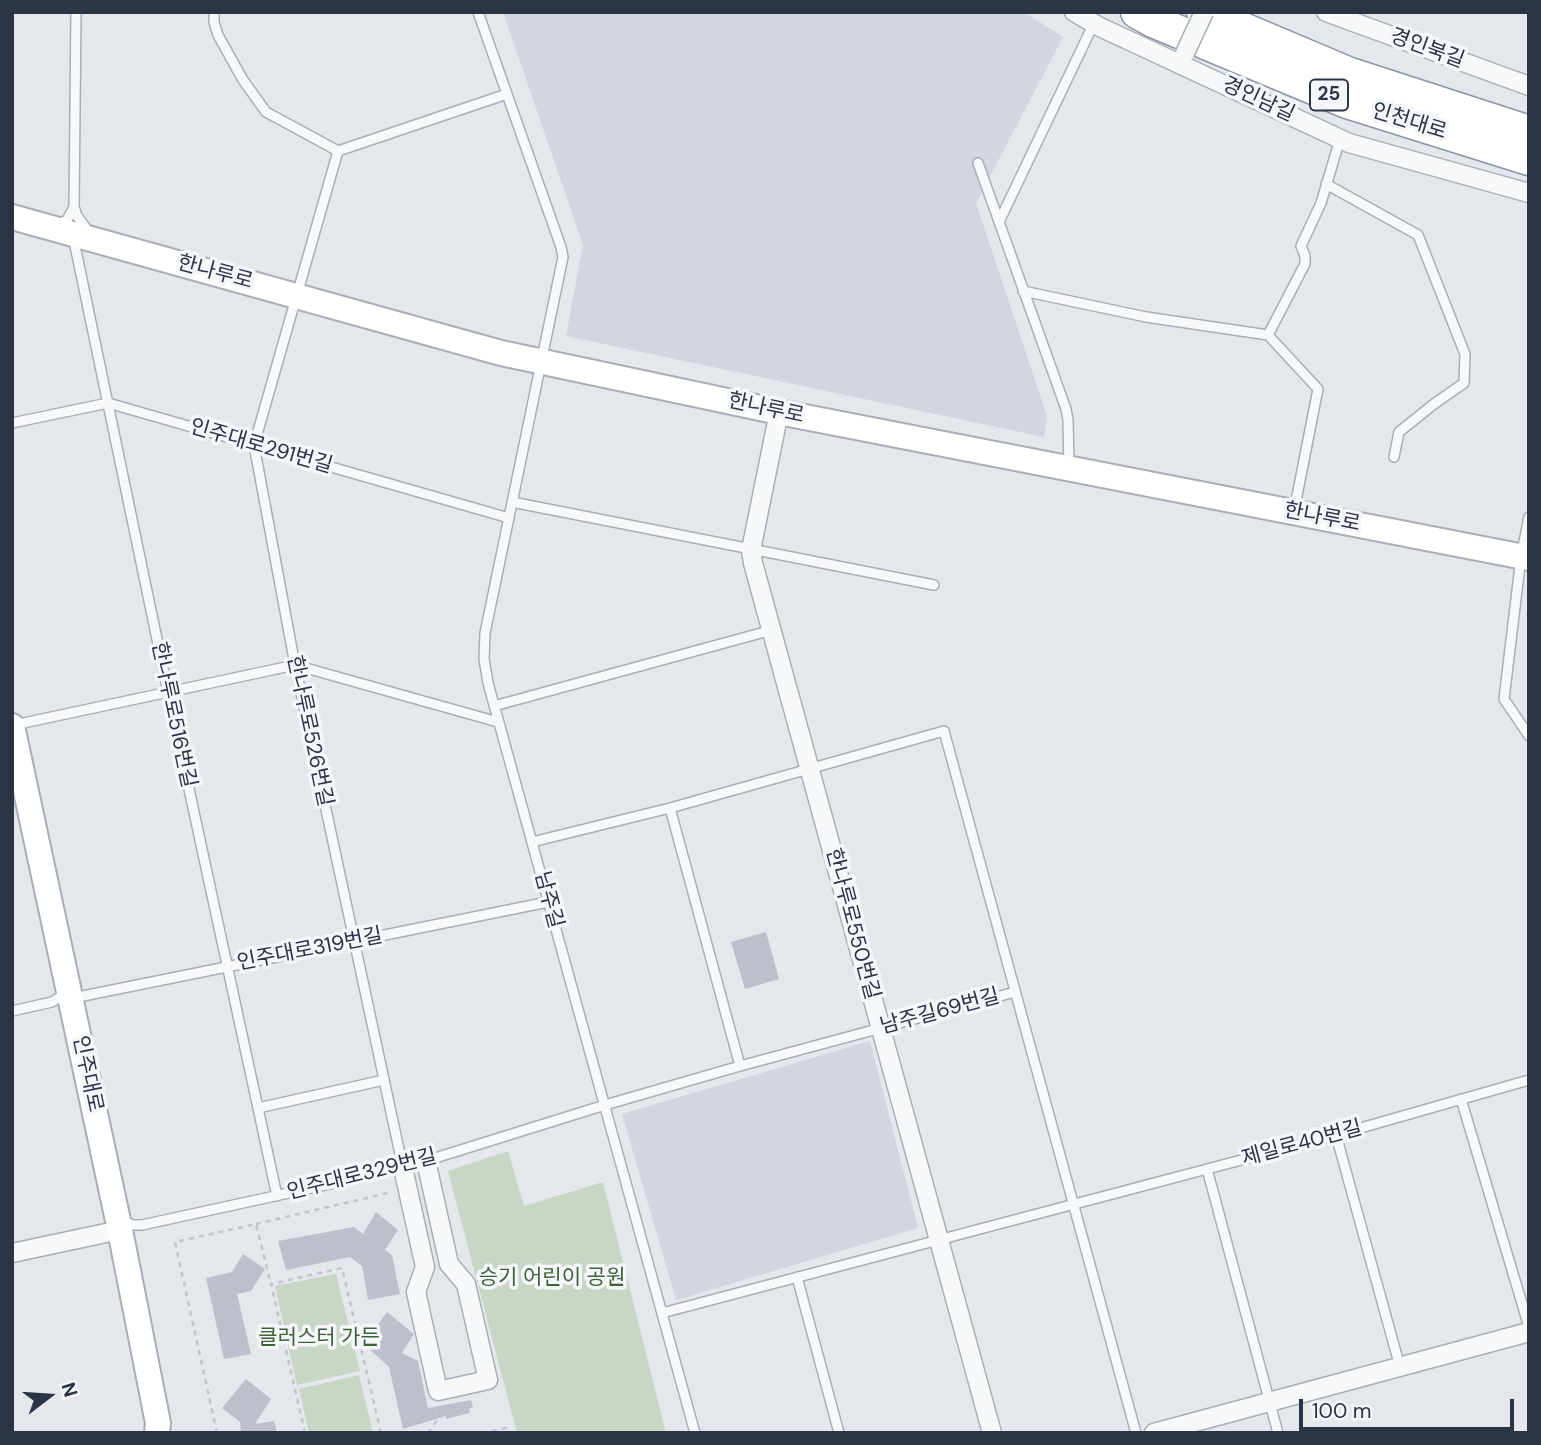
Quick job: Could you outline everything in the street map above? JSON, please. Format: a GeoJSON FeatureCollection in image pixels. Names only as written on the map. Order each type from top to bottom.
{"type":"FeatureCollection","features":[{"type":"Feature","properties":{"kind":"highway","name":"인천대로"},"geometry":{"type":"LineString","coordinates":[[1137,12],[1347,102],[1529,159]]}},
{"type":"Feature","properties":{"kind":"highway","name":"인천대로"},"geometry":{"type":"LineString","coordinates":[[1203,12],[1350,74],[1529,132]]}},
{"type":"Feature","properties":{"kind":"main road","name":"한나루로"},"geometry":{"type":"LineString","coordinates":[[12,217],[501,353],[779,412],[1525,557]]}},
{"type":"Feature","properties":{"kind":"main road","name":"인주대로"},"geometry":{"type":"LineString","coordinates":[[12,725],[119,1224],[159,1429]]}},
{"type":"Feature","properties":{"kind":"street","name":"경인남길"},"geometry":{"type":"LineString","coordinates":[[1074,12],[1094,23],[1183,59],[1349,143],[1529,193]]}},
{"type":"Feature","properties":{"kind":"street"},"geometry":{"type":"LineString","coordinates":[[1183,59],[1203,12]]}},
{"type":"Feature","properties":{"kind":"street","name":"경인북길"},"geometry":{"type":"LineString","coordinates":[[1326,12],[1529,86]]}},
{"type":"Feature","properties":{"kind":"street","name":"한나루로550번길"},"geometry":{"type":"LineString","coordinates":[[779,412],[751,550],[992,1433]]}},
{"type":"Feature","properties":{"kind":"street"},"geometry":{"type":"LineString","coordinates":[[403,1168],[425,1267],[416,1292],[438,1391],[488,1380],[466,1284],[449,1265],[426,1161]]}},
{"type":"Feature","properties":{"kind":"street"},"geometry":{"type":"LineString","coordinates":[[12,1253],[119,1224]]}},
{"type":"Feature","properties":{"kind":"street"},"geometry":{"type":"LineString","coordinates":[[1154,1433],[1400,1367],[1529,1329]]}},
{"type":"Feature","properties":{"kind":"lane"},"geometry":{"type":"LineString","coordinates":[[76,12],[75,207],[84,237]]}},
{"type":"Feature","properties":{"kind":"lane"},"geometry":{"type":"LineString","coordinates":[[214,12],[218,35],[243,80],[267,112],[338,151],[507,94]]}},
{"type":"Feature","properties":{"kind":"lane","name":"남주길"},"geometry":{"type":"LineString","coordinates":[[478,12],[563,257],[485,633],[484,659],[498,722],[695,1433]]}},
{"type":"Feature","properties":{"kind":"lane"},"geometry":{"type":"LineString","coordinates":[[999,222],[1094,23]]}},
{"type":"Feature","properties":{"kind":"lane"},"geometry":{"type":"LineString","coordinates":[[1268,335],[1305,264],[1301,246],[1321,202],[1340,139]]}},
{"type":"Feature","properties":{"kind":"lane","name":"한나루로526번길"},"geometry":{"type":"LineString","coordinates":[[338,151],[254,445],[295,665],[403,1168]]}},
{"type":"Feature","properties":{"kind":"lane"},"geometry":{"type":"LineString","coordinates":[[978,163],[1066,409],[1069,468]]}},
{"type":"Feature","properties":{"kind":"lane"},"geometry":{"type":"LineString","coordinates":[[1326,184],[1418,234],[1465,354],[1464,383],[1399,432],[1394,457]]}},
{"type":"Feature","properties":{"kind":"lane"},"geometry":{"type":"LineString","coordinates":[[43,226],[59,224],[66,220],[75,207]]}},
{"type":"Feature","properties":{"kind":"lane","name":"한나루로516번길"},"geometry":{"type":"LineString","coordinates":[[84,237],[108,403],[277,1196]]}},
{"type":"Feature","properties":{"kind":"lane"},"geometry":{"type":"LineString","coordinates":[[1023,291],[1158,319],[1268,335],[1318,389],[1294,512]]}},
{"type":"Feature","properties":{"kind":"lane","name":"인주대로291번길"},"geometry":{"type":"LineString","coordinates":[[12,423],[108,403],[509,518]]}},
{"type":"Feature","properties":{"kind":"lane"},"geometry":{"type":"LineString","coordinates":[[512,502],[934,585]]}},
{"type":"Feature","properties":{"kind":"lane"},"geometry":{"type":"LineString","coordinates":[[1529,517],[1504,699],[1529,736]]}},
{"type":"Feature","properties":{"kind":"lane"},"geometry":{"type":"LineString","coordinates":[[494,706],[772,631]]}},
{"type":"Feature","properties":{"kind":"lane"},"geometry":{"type":"LineString","coordinates":[[12,725],[295,665],[498,722]]}},
{"type":"Feature","properties":{"kind":"lane","name":"남주길69번길"},"geometry":{"type":"LineString","coordinates":[[604,1105],[1015,992],[944,731],[810,769]]}},
{"type":"Feature","properties":{"kind":"lane"},"geometry":{"type":"LineString","coordinates":[[532,842],[670,808],[810,769]]}},
{"type":"Feature","properties":{"kind":"lane"},"geometry":{"type":"LineString","coordinates":[[670,808],[740,1066]]}},
{"type":"Feature","properties":{"kind":"lane","name":"인주대로319번길"},"geometry":{"type":"LineString","coordinates":[[12,1011],[52,1002],[70,993],[227,967],[548,902]]}},
{"type":"Feature","properties":{"kind":"lane"},"geometry":{"type":"LineString","coordinates":[[1015,992],[1136,1433]]}},
{"type":"Feature","properties":{"kind":"lane"},"geometry":{"type":"LineString","coordinates":[[258,1108],[384,1080]]}},
{"type":"Feature","properties":{"kind":"lane","name":"제일로40번길"},"geometry":{"type":"LineString","coordinates":[[662,1313],[1206,1170],[1529,1080]]}},
{"type":"Feature","properties":{"kind":"lane"},"geometry":{"type":"LineString","coordinates":[[1461,1099],[1529,1329]]}},
{"type":"Feature","properties":{"kind":"lane","name":"인주대로329번길"},"geometry":{"type":"LineString","coordinates":[[119,1224],[142,1225],[403,1168],[604,1105]]}},
{"type":"Feature","properties":{"kind":"lane"},"geometry":{"type":"LineString","coordinates":[[1336,1135],[1400,1367]]}},
{"type":"Feature","properties":{"kind":"lane"},"geometry":{"type":"LineString","coordinates":[[1206,1170],[1278,1433]]}},
{"type":"Feature","properties":{"kind":"lane"},"geometry":{"type":"LineString","coordinates":[[797,1277],[839,1433]]}},
{"type":"Feature","properties":{"kind":"path"},"geometry":{"type":"LineString","coordinates":[[217,1433],[175,1242],[399,1190]]}},
{"type":"Feature","properties":{"kind":"path"},"geometry":{"type":"LineString","coordinates":[[256,1224],[305,1433]]}},
{"type":"Feature","properties":{"kind":"path"},"geometry":{"type":"LineString","coordinates":[[271,1284],[342,1268],[381,1433]]}},
{"type":"Feature","properties":{"kind":"path"},"geometry":{"type":"LineString","coordinates":[[482,1433],[506,1428],[507,1433]]}},
{"type":"Feature","properties":{"kind":"shaded area"},"geometry":{"type":"Polygon","coordinates":[[[503,12],[1024,12],[1063,37],[976,203],[1047,416],[1044,437],[566,336],[583,245],[503,12]]]}},
{"type":"Feature","properties":{"kind":"shaded area"},"geometry":{"type":"Polygon","coordinates":[[[870,1041],[918,1228],[676,1300],[622,1114],[870,1041]]]}},
{"type":"Feature","properties":{"kind":"green space","name":"승기 어린이 공원"},"geometry":{"type":"Polygon","coordinates":[[[508,1151],[524,1206],[603,1182],[666,1433],[517,1433],[448,1171],[508,1151]]]}},
{"type":"Feature","properties":{"kind":"green space","name":"클러스터 가든"},"geometry":{"type":"Polygon","coordinates":[[[336,1274],[360,1371],[297,1385],[275,1286],[336,1274]]]}},
{"type":"Feature","properties":{"kind":"green space"},"geometry":{"type":"Polygon","coordinates":[[[359,1375],[373,1433],[309,1433],[299,1389],[359,1375]]]}},
{"type":"Feature","properties":{"kind":"building"},"geometry":{"type":"Polygon","coordinates":[[[766,932],[779,979],[745,989],[731,942],[766,932]]]}},
{"type":"Feature","properties":{"kind":"building"},"geometry":{"type":"Polygon","coordinates":[[[376,1212],[398,1230],[385,1250],[392,1255],[400,1294],[368,1300],[362,1266],[350,1257],[286,1270],[278,1241],[354,1227],[363,1234],[376,1212]]]}},
{"type":"Feature","properties":{"kind":"building"},"geometry":{"type":"Polygon","coordinates":[[[243,1254],[265,1269],[251,1291],[237,1294],[251,1354],[224,1359],[206,1278],[232,1272],[243,1254]]]}},
{"type":"Feature","properties":{"kind":"building"},"geometry":{"type":"Polygon","coordinates":[[[387,1312],[414,1334],[402,1353],[418,1361],[428,1408],[471,1400],[473,1407],[469,1409],[470,1413],[446,1419],[446,1416],[403,1429],[389,1367],[364,1344],[387,1312]]]}},
{"type":"Feature","properties":{"kind":"building"},"geometry":{"type":"Polygon","coordinates":[[[246,1379],[271,1399],[255,1424],[274,1421],[277,1433],[241,1433],[240,1422],[222,1408],[246,1379]]]}}]}
